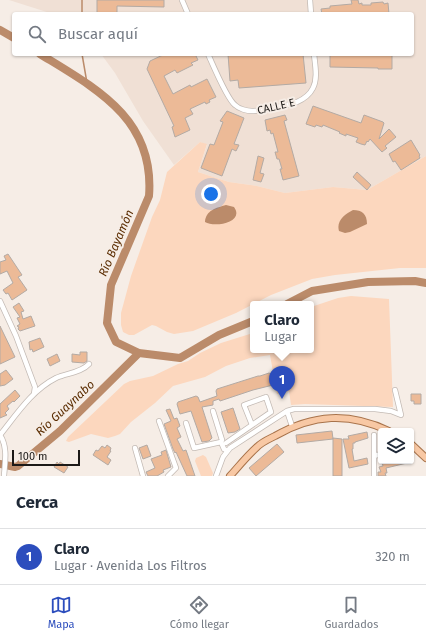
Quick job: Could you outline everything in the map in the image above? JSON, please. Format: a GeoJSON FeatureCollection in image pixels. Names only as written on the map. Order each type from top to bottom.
{"type":"FeatureCollection","features":[{"type":"Feature","properties":{"kind":"main road"},"geometry":{"type":"LineString","coordinates":[[230,476],[258,446],[292,426],[322,419],[342,418],[368,423],[381,428]]}},
{"type":"Feature","properties":{"kind":"main road"},"geometry":{"type":"LineString","coordinates":[[414,449],[426,458]]}},
{"type":"Feature","properties":{"kind":"street"},"geometry":{"type":"LineString","coordinates":[[182,0],[187,12]]}},
{"type":"Feature","properties":{"kind":"street"},"geometry":{"type":"LineString","coordinates":[[310,0],[311,12]]}},
{"type":"Feature","properties":{"kind":"street","name":"CALLE E"},"geometry":{"type":"LineString","coordinates":[[209,56],[234,105],[251,112],[297,102],[307,96],[313,87],[316,75],[314,56]]}},
{"type":"Feature","properties":{"kind":"street"},"geometry":{"type":"LineString","coordinates":[[0,301],[35,387],[34,394]]}},
{"type":"Feature","properties":{"kind":"street"},"geometry":{"type":"LineString","coordinates":[[4,476],[5,451],[0,435],[34,394],[55,378],[85,368],[89,364]]}},
{"type":"Feature","properties":{"kind":"street"},"geometry":{"type":"LineString","coordinates":[[216,476],[227,450],[287,411],[294,409],[375,409],[391,411],[401,415],[394,390]]}},
{"type":"Feature","properties":{"kind":"street"},"geometry":{"type":"LineString","coordinates":[[186,423],[194,448],[223,442],[252,425],[271,412],[266,397],[244,405],[252,425]]}},
{"type":"Feature","properties":{"kind":"street"},"geometry":{"type":"LineString","coordinates":[[214,411],[224,449],[227,450]]}},
{"type":"Feature","properties":{"kind":"street"},"geometry":{"type":"LineString","coordinates":[[287,411],[292,426]]}},
{"type":"Feature","properties":{"kind":"street"},"geometry":{"type":"LineString","coordinates":[[159,421],[176,468],[168,476]]}},
{"type":"Feature","properties":{"kind":"street"},"geometry":{"type":"LineString","coordinates":[[374,435],[374,476]]}},
{"type":"Feature","properties":{"kind":"street"},"geometry":{"type":"LineString","coordinates":[[135,448],[142,476]]}},
{"type":"Feature","properties":{"kind":"street"},"geometry":{"type":"LineString","coordinates":[[374,456],[378,455]]}},
{"type":"Feature","properties":{"kind":"shaded area"},"geometry":{"type":"Polygon","coordinates":[[[9,0],[426,0],[426,156],[367,190],[333,187],[285,193],[257,186],[229,182],[198,172],[207,145],[200,142],[174,165],[143,121],[115,73],[102,56],[414,56],[414,12],[47,12],[9,0]]]}},
{"type":"Feature","properties":{"kind":"shaded area"},"geometry":{"type":"Polygon","coordinates":[[[200,142],[207,144],[198,172],[229,182],[257,186],[285,193],[333,187],[367,190],[426,156],[426,268],[400,268],[312,279],[259,301],[250,301],[250,306],[193,331],[174,334],[152,325],[134,335],[129,335],[123,332],[121,325],[121,313],[131,276],[152,217],[160,200],[167,172],[200,142]]]}},
{"type":"Feature","properties":{"kind":"shaded area"},"geometry":{"type":"Polygon","coordinates":[[[226,205],[234,207],[236,217],[221,224],[210,224],[205,222],[209,212],[226,205]]]}},
{"type":"Feature","properties":{"kind":"shaded area"},"geometry":{"type":"Polygon","coordinates":[[[353,210],[359,211],[365,215],[367,224],[350,232],[345,233],[339,231],[338,227],[340,221],[344,216],[353,210]]]}},
{"type":"Feature","properties":{"kind":"shaded area"},"geometry":{"type":"Polygon","coordinates":[[[351,296],[389,299],[393,407],[305,404],[291,405],[289,391],[277,394],[270,355],[250,358],[226,366],[205,377],[173,386],[131,422],[120,434],[108,438],[91,434],[69,442],[66,441],[68,437],[124,384],[130,381],[153,376],[188,361],[200,353],[221,343],[250,334],[250,353],[314,353],[314,306],[338,298],[351,296]]]}},
{"type":"Feature","properties":{"kind":"shaded area"},"geometry":{"type":"Polygon","coordinates":[[[203,455],[206,457],[213,473],[212,476],[201,476],[195,461],[196,458],[203,455]]]}},
{"type":"Feature","properties":{"kind":"building"},"geometry":{"type":"Polygon","coordinates":[[[97,0],[164,0],[164,7],[117,6],[117,12],[97,12],[97,0]]]}},
{"type":"Feature","properties":{"kind":"building"},"geometry":{"type":"Polygon","coordinates":[[[351,0],[358,0],[359,4],[362,3],[362,5],[371,5],[371,3],[383,2],[384,4],[388,3],[389,12],[322,12],[321,9],[330,8],[330,6],[352,4],[351,0]]]}},
{"type":"Feature","properties":{"kind":"building"},"geometry":{"type":"Polygon","coordinates":[[[161,56],[196,56],[198,60],[191,63],[193,65],[177,73],[175,70],[164,76],[173,94],[190,85],[191,87],[207,79],[216,97],[209,100],[210,102],[206,104],[205,102],[190,109],[193,114],[185,118],[190,130],[175,137],[172,127],[174,126],[147,69],[150,61],[161,56]]]}},
{"type":"Feature","properties":{"kind":"building"},"geometry":{"type":"Polygon","coordinates":[[[228,56],[303,56],[306,83],[239,88],[238,80],[230,81],[228,56]]]}},
{"type":"Feature","properties":{"kind":"building"},"geometry":{"type":"Polygon","coordinates":[[[330,56],[392,56],[392,69],[330,67],[330,56]]]}},
{"type":"Feature","properties":{"kind":"building"},"geometry":{"type":"Polygon","coordinates":[[[313,106],[361,123],[364,115],[383,122],[384,123],[379,139],[389,129],[396,137],[385,146],[387,148],[382,152],[370,139],[365,145],[356,142],[358,138],[346,134],[346,136],[323,125],[322,127],[316,125],[315,127],[306,124],[313,106]]]}},
{"type":"Feature","properties":{"kind":"building"},"geometry":{"type":"Polygon","coordinates":[[[227,111],[244,118],[234,144],[239,145],[236,151],[232,149],[222,176],[201,168],[210,144],[214,145],[223,122],[220,121],[227,111]]]}},
{"type":"Feature","properties":{"kind":"building"},"geometry":{"type":"Polygon","coordinates":[[[285,115],[287,120],[284,121],[299,176],[283,180],[280,169],[282,169],[275,152],[278,152],[273,133],[271,134],[270,130],[267,131],[265,120],[285,115]]]}},
{"type":"Feature","properties":{"kind":"building"},"geometry":{"type":"Polygon","coordinates":[[[411,140],[420,155],[420,158],[401,170],[395,161],[393,162],[389,154],[411,140]]]}},
{"type":"Feature","properties":{"kind":"building"},"geometry":{"type":"Polygon","coordinates":[[[258,156],[264,158],[260,173],[264,174],[261,182],[253,180],[258,156]]]}},
{"type":"Feature","properties":{"kind":"building"},"geometry":{"type":"Polygon","coordinates":[[[357,172],[371,185],[367,190],[353,177],[357,172]]]}},
{"type":"Feature","properties":{"kind":"building"},"geometry":{"type":"Polygon","coordinates":[[[8,254],[22,275],[18,277],[27,290],[12,300],[8,293],[6,294],[3,290],[13,283],[7,271],[0,274],[0,262],[6,260],[4,256],[8,254]]]}},
{"type":"Feature","properties":{"kind":"building"},"geometry":{"type":"Polygon","coordinates":[[[19,303],[24,311],[21,312],[23,319],[31,316],[35,326],[20,331],[18,329],[19,327],[17,326],[20,324],[17,318],[20,317],[13,307],[19,303]]]}},
{"type":"Feature","properties":{"kind":"building"},"geometry":{"type":"Polygon","coordinates":[[[0,326],[15,357],[0,364],[0,326]]]}},
{"type":"Feature","properties":{"kind":"building"},"geometry":{"type":"Polygon","coordinates":[[[40,338],[44,347],[33,352],[32,349],[30,350],[29,342],[40,338]]]}},
{"type":"Feature","properties":{"kind":"building"},"geometry":{"type":"Polygon","coordinates":[[[80,352],[87,352],[87,361],[84,363],[72,362],[72,354],[80,355],[80,352]]]}},
{"type":"Feature","properties":{"kind":"building"},"geometry":{"type":"Polygon","coordinates":[[[57,354],[60,361],[50,366],[47,359],[57,354]]]}},
{"type":"Feature","properties":{"kind":"building"},"geometry":{"type":"Polygon","coordinates":[[[6,370],[13,379],[5,385],[0,386],[0,374],[6,370]]]}},
{"type":"Feature","properties":{"kind":"building"},"geometry":{"type":"Polygon","coordinates":[[[269,373],[271,374],[273,385],[220,401],[219,399],[213,401],[213,405],[202,407],[212,438],[209,441],[202,442],[191,411],[180,414],[177,404],[178,402],[196,396],[200,402],[217,396],[217,389],[269,373]]]}},
{"type":"Feature","properties":{"kind":"building"},"geometry":{"type":"Polygon","coordinates":[[[15,390],[20,396],[7,406],[9,409],[5,413],[7,415],[0,418],[0,404],[15,390]]]}},
{"type":"Feature","properties":{"kind":"building"},"geometry":{"type":"Polygon","coordinates":[[[411,394],[421,394],[421,404],[414,404],[414,401],[411,401],[411,394]]]}},
{"type":"Feature","properties":{"kind":"building"},"geometry":{"type":"Polygon","coordinates":[[[233,408],[240,429],[235,432],[228,433],[221,412],[233,408]]]}},
{"type":"Feature","properties":{"kind":"building"},"geometry":{"type":"Polygon","coordinates":[[[170,409],[174,419],[177,418],[180,426],[177,428],[181,437],[177,439],[183,451],[186,450],[195,476],[187,476],[176,452],[175,453],[173,449],[164,424],[171,421],[166,410],[170,409]]]}},
{"type":"Feature","properties":{"kind":"building"},"geometry":{"type":"Polygon","coordinates":[[[332,431],[333,439],[297,443],[296,435],[332,431]]]}},
{"type":"Feature","properties":{"kind":"building"},"geometry":{"type":"Polygon","coordinates":[[[367,432],[368,438],[353,443],[352,449],[354,461],[367,458],[368,464],[349,468],[343,439],[349,439],[348,436],[367,432]]]}},
{"type":"Feature","properties":{"kind":"building"},"geometry":{"type":"Polygon","coordinates":[[[333,438],[342,439],[342,476],[333,476],[333,438]]]}},
{"type":"Feature","properties":{"kind":"building"},"geometry":{"type":"Polygon","coordinates":[[[277,444],[284,452],[256,476],[249,468],[277,444]]]}},
{"type":"Feature","properties":{"kind":"building"},"geometry":{"type":"Polygon","coordinates":[[[107,445],[111,448],[111,451],[107,457],[111,460],[108,465],[93,455],[96,450],[98,451],[102,446],[105,448],[107,445]]]}},
{"type":"Feature","properties":{"kind":"building"},"geometry":{"type":"Polygon","coordinates":[[[147,445],[151,456],[143,459],[139,448],[147,445]]]}},
{"type":"Feature","properties":{"kind":"building"},"geometry":{"type":"Polygon","coordinates":[[[166,450],[171,467],[163,470],[164,472],[157,476],[148,476],[146,472],[155,468],[151,459],[162,455],[161,452],[166,450]]]}},
{"type":"Feature","properties":{"kind":"building"},"geometry":{"type":"Polygon","coordinates":[[[57,462],[59,464],[60,462],[68,467],[64,473],[54,467],[57,462]]]}},
{"type":"Feature","properties":{"kind":"building"},"geometry":{"type":"Polygon","coordinates":[[[382,464],[403,464],[386,468],[386,476],[378,476],[378,472],[381,472],[379,467],[383,466],[382,464]]]}},
{"type":"Feature","properties":{"kind":"waterway"},"geometry":{"type":"LineString","coordinates":[[82,0],[82,12]]}},
{"type":"Feature","properties":{"kind":"waterway","name":"Río Bayamón"},"geometry":{"type":"LineString","coordinates":[[0,30],[12,37]]}},
{"type":"Feature","properties":{"kind":"waterway","name":"Río Bayamón"},"geometry":{"type":"LineString","coordinates":[[43,56],[82,80],[118,109],[132,126],[143,146],[148,169],[149,196],[111,285],[107,323],[116,342],[139,353],[180,358],[219,335],[250,322]]}},
{"type":"Feature","properties":{"kind":"waterway"},"geometry":{"type":"LineString","coordinates":[[82,56],[87,83]]}},
{"type":"Feature","properties":{"kind":"waterway","name":"Río Bayamón"},"geometry":{"type":"LineString","coordinates":[[293,301],[312,291],[368,282],[415,281],[426,283]]}},
{"type":"Feature","properties":{"kind":"waterway","name":"Río Guaynabo"},"geometry":{"type":"LineString","coordinates":[[0,464],[15,467],[18,466],[60,431],[139,353]]}},
{"type":"Feature","properties":{"kind":"place","name":"Claro"},"geometry":{"type":"Point","coordinates":[282,399]}}]}
